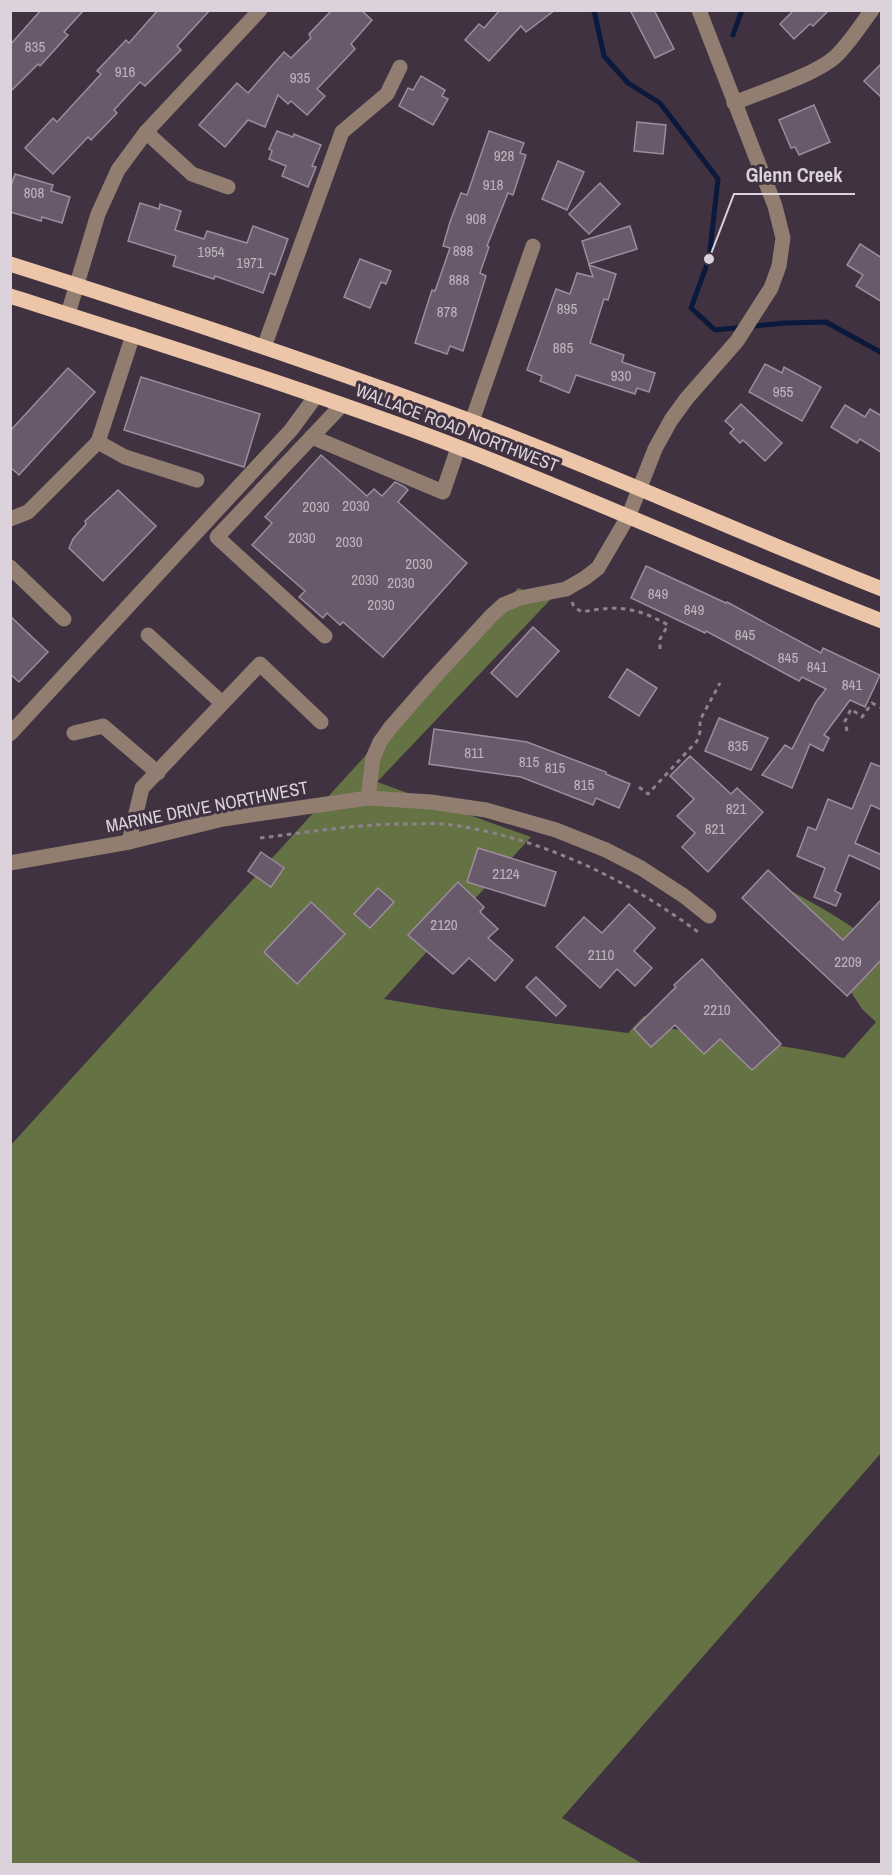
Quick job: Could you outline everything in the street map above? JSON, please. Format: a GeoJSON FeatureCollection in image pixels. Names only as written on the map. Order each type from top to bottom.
{"type":"FeatureCollection","features":[{"type":"Feature","properties":{"kind":"main road","name":"WALLACE ROAD NORTHWEST"},"geometry":{"type":"LineString","coordinates":[[10,264],[264,347],[472,421],[882,589]]}},
{"type":"Feature","properties":{"kind":"main road","name":"WALLACE ROAD NORTHWEST"},"geometry":{"type":"LineString","coordinates":[[10,296],[316,396],[458,448],[629,515],[882,621]]}},
{"type":"Feature","properties":{"kind":"street"},"geometry":{"type":"LineString","coordinates":[[68,314],[98,214],[118,170],[146,132],[260,10]]}},
{"type":"Feature","properties":{"kind":"street"},"geometry":{"type":"LineString","coordinates":[[368,798],[369,775],[380,742],[432,680],[491,616],[503,606],[520,598],[566,589],[598,568],[629,515],[656,449],[671,420],[736,341],[771,288],[779,266],[783,238],[775,206],[699,10]]}},
{"type":"Feature","properties":{"kind":"street"},"geometry":{"type":"LineString","coordinates":[[734,103],[813,71],[833,59],[872,10]]}},
{"type":"Feature","properties":{"kind":"street"},"geometry":{"type":"LineString","coordinates":[[264,347],[342,132],[387,94],[400,67]]}},
{"type":"Feature","properties":{"kind":"street"},"geometry":{"type":"LineString","coordinates":[[146,132],[192,174],[228,187]]}},
{"type":"Feature","properties":{"kind":"street"},"geometry":{"type":"LineString","coordinates":[[472,421],[533,246]]}},
{"type":"Feature","properties":{"kind":"street"},"geometry":{"type":"LineString","coordinates":[[10,519],[28,512],[98,442],[133,335]]}},
{"type":"Feature","properties":{"kind":"street"},"geometry":{"type":"LineString","coordinates":[[10,734],[291,430],[316,396]]}},
{"type":"Feature","properties":{"kind":"street"},"geometry":{"type":"LineString","coordinates":[[325,636],[217,537],[342,405]]}},
{"type":"Feature","properties":{"kind":"street"},"geometry":{"type":"LineString","coordinates":[[312,437],[442,492],[458,448]]}},
{"type":"Feature","properties":{"kind":"street"},"geometry":{"type":"LineString","coordinates":[[98,442],[126,457],[196,480]]}},
{"type":"Feature","properties":{"kind":"street"},"geometry":{"type":"LineString","coordinates":[[10,567],[64,620]]}},
{"type":"Feature","properties":{"kind":"street"},"geometry":{"type":"LineString","coordinates":[[148,635],[222,703]]}},
{"type":"Feature","properties":{"kind":"street"},"geometry":{"type":"LineString","coordinates":[[129,842],[142,788],[260,664],[321,722]]}},
{"type":"Feature","properties":{"kind":"street"},"geometry":{"type":"LineString","coordinates":[[74,733],[103,726],[158,773]]}},
{"type":"Feature","properties":{"kind":"street","name":"MARINE DRIVE NORTHWEST"},"geometry":{"type":"LineString","coordinates":[[10,863],[129,842],[224,819],[368,798],[431,802],[486,810],[556,830],[606,850],[641,868],[684,896],[709,916]]}},
{"type":"Feature","properties":{"kind":"path"},"geometry":{"type":"LineString","coordinates":[[566,589],[574,607],[582,612],[609,607],[618,608],[646,613],[668,625],[660,639],[660,649]]}},
{"type":"Feature","properties":{"kind":"path"},"geometry":{"type":"LineString","coordinates":[[639,788],[648,794],[698,741],[700,720],[720,683]]}},
{"type":"Feature","properties":{"kind":"path"},"geometry":{"type":"LineString","coordinates":[[847,731],[845,721],[851,709],[862,717],[872,704],[882,708]]}},
{"type":"Feature","properties":{"kind":"path"},"geometry":{"type":"LineString","coordinates":[[260,838],[374,824],[444,824],[477,830],[523,840],[632,887],[698,932]]}},
{"type":"Feature","properties":{"kind":"green space"},"geometry":{"type":"Polygon","coordinates":[[[518,588],[551,599],[377,782],[531,837],[384,999],[628,1033],[644,1016],[655,1017],[657,1026],[844,1058],[876,1022],[862,1009],[782,886],[846,923],[881,950],[881,1453],[562,1818],[643,1864],[11,1864],[10,1146],[518,588]]]}},
{"type":"Feature","properties":{"kind":"building"},"geometry":{"type":"Polygon","coordinates":[[[41,10],[84,10],[64,32],[68,35],[40,66],[38,64],[10,92],[10,45],[41,10]]]}},
{"type":"Feature","properties":{"kind":"building"},"geometry":{"type":"Polygon","coordinates":[[[158,10],[210,10],[177,46],[181,50],[145,86],[140,82],[114,110],[117,113],[91,140],[88,137],[53,174],[25,148],[53,118],[57,122],[101,74],[97,71],[126,40],[129,43],[158,10]]]}},
{"type":"Feature","properties":{"kind":"building"},"geometry":{"type":"Polygon","coordinates":[[[332,10],[361,10],[372,20],[351,44],[355,49],[317,89],[325,96],[307,115],[291,101],[288,104],[278,95],[265,127],[248,120],[225,147],[199,125],[237,83],[248,93],[284,52],[291,58],[311,38],[309,34],[332,10]]]}},
{"type":"Feature","properties":{"kind":"building"},"geometry":{"type":"Polygon","coordinates":[[[500,10],[555,10],[526,32],[521,26],[489,61],[465,40],[479,24],[484,28],[500,10]]]}},
{"type":"Feature","properties":{"kind":"building"},"geometry":{"type":"Polygon","coordinates":[[[630,10],[654,10],[674,49],[655,58],[630,10]]]}},
{"type":"Feature","properties":{"kind":"building"},"geometry":{"type":"Polygon","coordinates":[[[794,10],[829,10],[813,26],[810,24],[794,39],[780,24],[794,10]]]}},
{"type":"Feature","properties":{"kind":"building"},"geometry":{"type":"Polygon","coordinates":[[[882,63],[882,98],[864,81],[882,63]]]}},
{"type":"Feature","properties":{"kind":"building"},"geometry":{"type":"Polygon","coordinates":[[[421,76],[445,90],[442,96],[448,99],[433,125],[399,106],[408,88],[413,90],[421,76]]]}},
{"type":"Feature","properties":{"kind":"building"},"geometry":{"type":"Polygon","coordinates":[[[814,105],[830,142],[799,155],[795,147],[791,148],[779,120],[814,105]]]}},
{"type":"Feature","properties":{"kind":"building"},"geometry":{"type":"Polygon","coordinates":[[[637,122],[666,125],[663,154],[634,151],[637,122]]]}},
{"type":"Feature","properties":{"kind":"building"},"geometry":{"type":"Polygon","coordinates":[[[277,131],[293,137],[294,134],[321,145],[312,166],[316,167],[308,187],[282,176],[286,166],[269,159],[272,151],[269,149],[277,131]]]}},
{"type":"Feature","properties":{"kind":"building"},"geometry":{"type":"Polygon","coordinates":[[[489,131],[524,143],[520,153],[526,155],[513,195],[508,193],[487,246],[489,247],[480,273],[486,276],[463,351],[450,346],[447,354],[415,343],[432,290],[435,291],[450,248],[443,246],[450,222],[461,193],[467,195],[489,131]]]}},
{"type":"Feature","properties":{"kind":"building"},"geometry":{"type":"Polygon","coordinates":[[[558,161],[584,172],[567,210],[542,199],[558,161]]]}},
{"type":"Feature","properties":{"kind":"building"},"geometry":{"type":"Polygon","coordinates":[[[15,174],[53,185],[51,191],[70,197],[62,223],[42,217],[41,221],[10,212],[10,189],[15,174]]]}},
{"type":"Feature","properties":{"kind":"building"},"geometry":{"type":"Polygon","coordinates":[[[600,183],[620,204],[589,234],[569,214],[600,183]]]}},
{"type":"Feature","properties":{"kind":"building"},"geometry":{"type":"Polygon","coordinates":[[[140,203],[159,209],[160,204],[181,211],[175,230],[204,239],[207,231],[247,243],[253,226],[288,239],[275,275],[270,273],[263,293],[215,276],[214,279],[173,266],[176,256],[128,241],[140,203]]]}},
{"type":"Feature","properties":{"kind":"building"},"geometry":{"type":"Polygon","coordinates":[[[630,226],[637,249],[589,264],[582,241],[630,226]]]}},
{"type":"Feature","properties":{"kind":"building"},"geometry":{"type":"Polygon","coordinates":[[[860,244],[882,258],[882,302],[856,286],[863,275],[847,265],[860,244]]]}},
{"type":"Feature","properties":{"kind":"building"},"geometry":{"type":"Polygon","coordinates":[[[360,259],[391,271],[386,284],[381,282],[370,308],[344,297],[360,259]]]}},
{"type":"Feature","properties":{"kind":"building"},"geometry":{"type":"Polygon","coordinates":[[[589,265],[616,274],[608,300],[604,299],[590,343],[624,355],[622,362],[655,373],[649,392],[637,388],[635,394],[576,375],[569,393],[540,381],[542,376],[527,370],[556,289],[570,294],[577,273],[593,277],[589,265]]]}},
{"type":"Feature","properties":{"kind":"building"},"geometry":{"type":"Polygon","coordinates":[[[765,364],[782,373],[784,367],[821,387],[802,421],[749,392],[765,364]]]}},
{"type":"Feature","properties":{"kind":"building"},"geometry":{"type":"Polygon","coordinates":[[[68,368],[95,392],[19,475],[10,467],[10,431],[68,368]]]}},
{"type":"Feature","properties":{"kind":"building"},"geometry":{"type":"Polygon","coordinates":[[[141,377],[260,414],[244,467],[124,430],[141,377]]]}},
{"type":"Feature","properties":{"kind":"building"},"geometry":{"type":"Polygon","coordinates":[[[741,404],[782,443],[765,461],[743,440],[740,443],[730,433],[734,429],[725,421],[741,404]]]}},
{"type":"Feature","properties":{"kind":"building"},"geometry":{"type":"Polygon","coordinates":[[[845,405],[865,417],[870,409],[882,416],[882,453],[860,439],[857,443],[831,427],[845,405]]]}},
{"type":"Feature","properties":{"kind":"building"},"geometry":{"type":"Polygon","coordinates":[[[321,455],[367,496],[374,489],[382,496],[395,482],[405,487],[408,490],[398,502],[467,563],[383,657],[343,622],[340,625],[327,613],[323,618],[299,597],[305,591],[252,545],[272,523],[265,517],[321,455]]]}},
{"type":"Feature","properties":{"kind":"building"},"geometry":{"type":"Polygon","coordinates":[[[118,490],[156,526],[103,581],[69,548],[73,539],[86,524],[85,521],[118,490]]]}},
{"type":"Feature","properties":{"kind":"building"},"geometry":{"type":"Polygon","coordinates":[[[646,566],[727,602],[821,653],[823,648],[880,675],[865,707],[850,700],[824,735],[829,738],[823,751],[810,744],[792,788],[762,775],[785,745],[792,749],[816,702],[826,689],[802,677],[799,681],[706,631],[705,633],[631,598],[646,566]]]}},
{"type":"Feature","properties":{"kind":"building"},"geometry":{"type":"Polygon","coordinates":[[[10,616],[48,652],[19,682],[10,674],[10,616]]]}},
{"type":"Feature","properties":{"kind":"building"},"geometry":{"type":"Polygon","coordinates":[[[533,627],[559,651],[517,697],[491,673],[533,627]]]}},
{"type":"Feature","properties":{"kind":"building"},"geometry":{"type":"Polygon","coordinates":[[[627,669],[657,688],[639,716],[609,697],[627,669]]]}},
{"type":"Feature","properties":{"kind":"building"},"geometry":{"type":"Polygon","coordinates":[[[719,718],[768,738],[751,770],[705,751],[719,718]]]}},
{"type":"Feature","properties":{"kind":"building"},"geometry":{"type":"Polygon","coordinates":[[[434,729],[527,742],[606,772],[630,784],[619,808],[596,798],[593,805],[521,777],[429,764],[434,729]]]}},
{"type":"Feature","properties":{"kind":"building"},"geometry":{"type":"Polygon","coordinates":[[[690,756],[731,794],[737,788],[763,812],[708,872],[682,847],[695,833],[677,816],[694,799],[670,776],[690,756]]]}},
{"type":"Feature","properties":{"kind":"building"},"geometry":{"type":"Polygon","coordinates":[[[871,763],[882,767],[882,810],[871,805],[855,843],[882,855],[882,870],[849,855],[835,891],[841,894],[836,906],[814,897],[825,868],[797,856],[808,827],[816,830],[828,799],[852,809],[871,763]]]}},
{"type":"Feature","properties":{"kind":"building"},"geometry":{"type":"Polygon","coordinates":[[[478,848],[556,872],[545,906],[467,882],[478,848]]]}},
{"type":"Feature","properties":{"kind":"building"},"geometry":{"type":"Polygon","coordinates":[[[261,852],[284,868],[271,887],[248,871],[261,852]]]}},
{"type":"Feature","properties":{"kind":"building"},"geometry":{"type":"Polygon","coordinates":[[[768,870],[843,940],[882,899],[882,959],[847,996],[742,898],[768,870]]]}},
{"type":"Feature","properties":{"kind":"building"},"geometry":{"type":"Polygon","coordinates":[[[458,882],[484,907],[480,912],[498,929],[488,938],[513,960],[495,981],[469,958],[453,974],[408,935],[458,882]]]}},
{"type":"Feature","properties":{"kind":"building"},"geometry":{"type":"Polygon","coordinates":[[[378,888],[394,902],[370,928],[354,914],[378,888]]]}},
{"type":"Feature","properties":{"kind":"building"},"geometry":{"type":"Polygon","coordinates":[[[311,902],[345,934],[297,984],[264,952],[311,902]]]}},
{"type":"Feature","properties":{"kind":"building"},"geometry":{"type":"Polygon","coordinates":[[[629,904],[655,928],[634,951],[652,968],[635,986],[617,969],[600,988],[556,947],[584,917],[602,933],[629,904]]]}},
{"type":"Feature","properties":{"kind":"building"},"geometry":{"type":"Polygon","coordinates":[[[702,959],[781,1044],[752,1070],[720,1039],[704,1054],[675,1025],[651,1047],[634,1029],[676,987],[674,985],[702,959]]]}},
{"type":"Feature","properties":{"kind":"building"},"geometry":{"type":"Polygon","coordinates":[[[536,977],[566,1006],[556,1016],[526,987],[536,977]]]}},
{"type":"Feature","properties":{"kind":"waterway"},"geometry":{"type":"LineString","coordinates":[[594,10],[604,56],[628,83],[660,103],[718,179],[709,259],[691,308],[715,330],[785,323],[826,322],[882,353]]}},
{"type":"Feature","properties":{"kind":"waterway"},"geometry":{"type":"LineString","coordinates":[[733,35],[742,10]]}},
{"type":"Feature","properties":{"kind":"place","name":"Glenn Creek"},"geometry":{"type":"Point","coordinates":[709,259]}}]}
